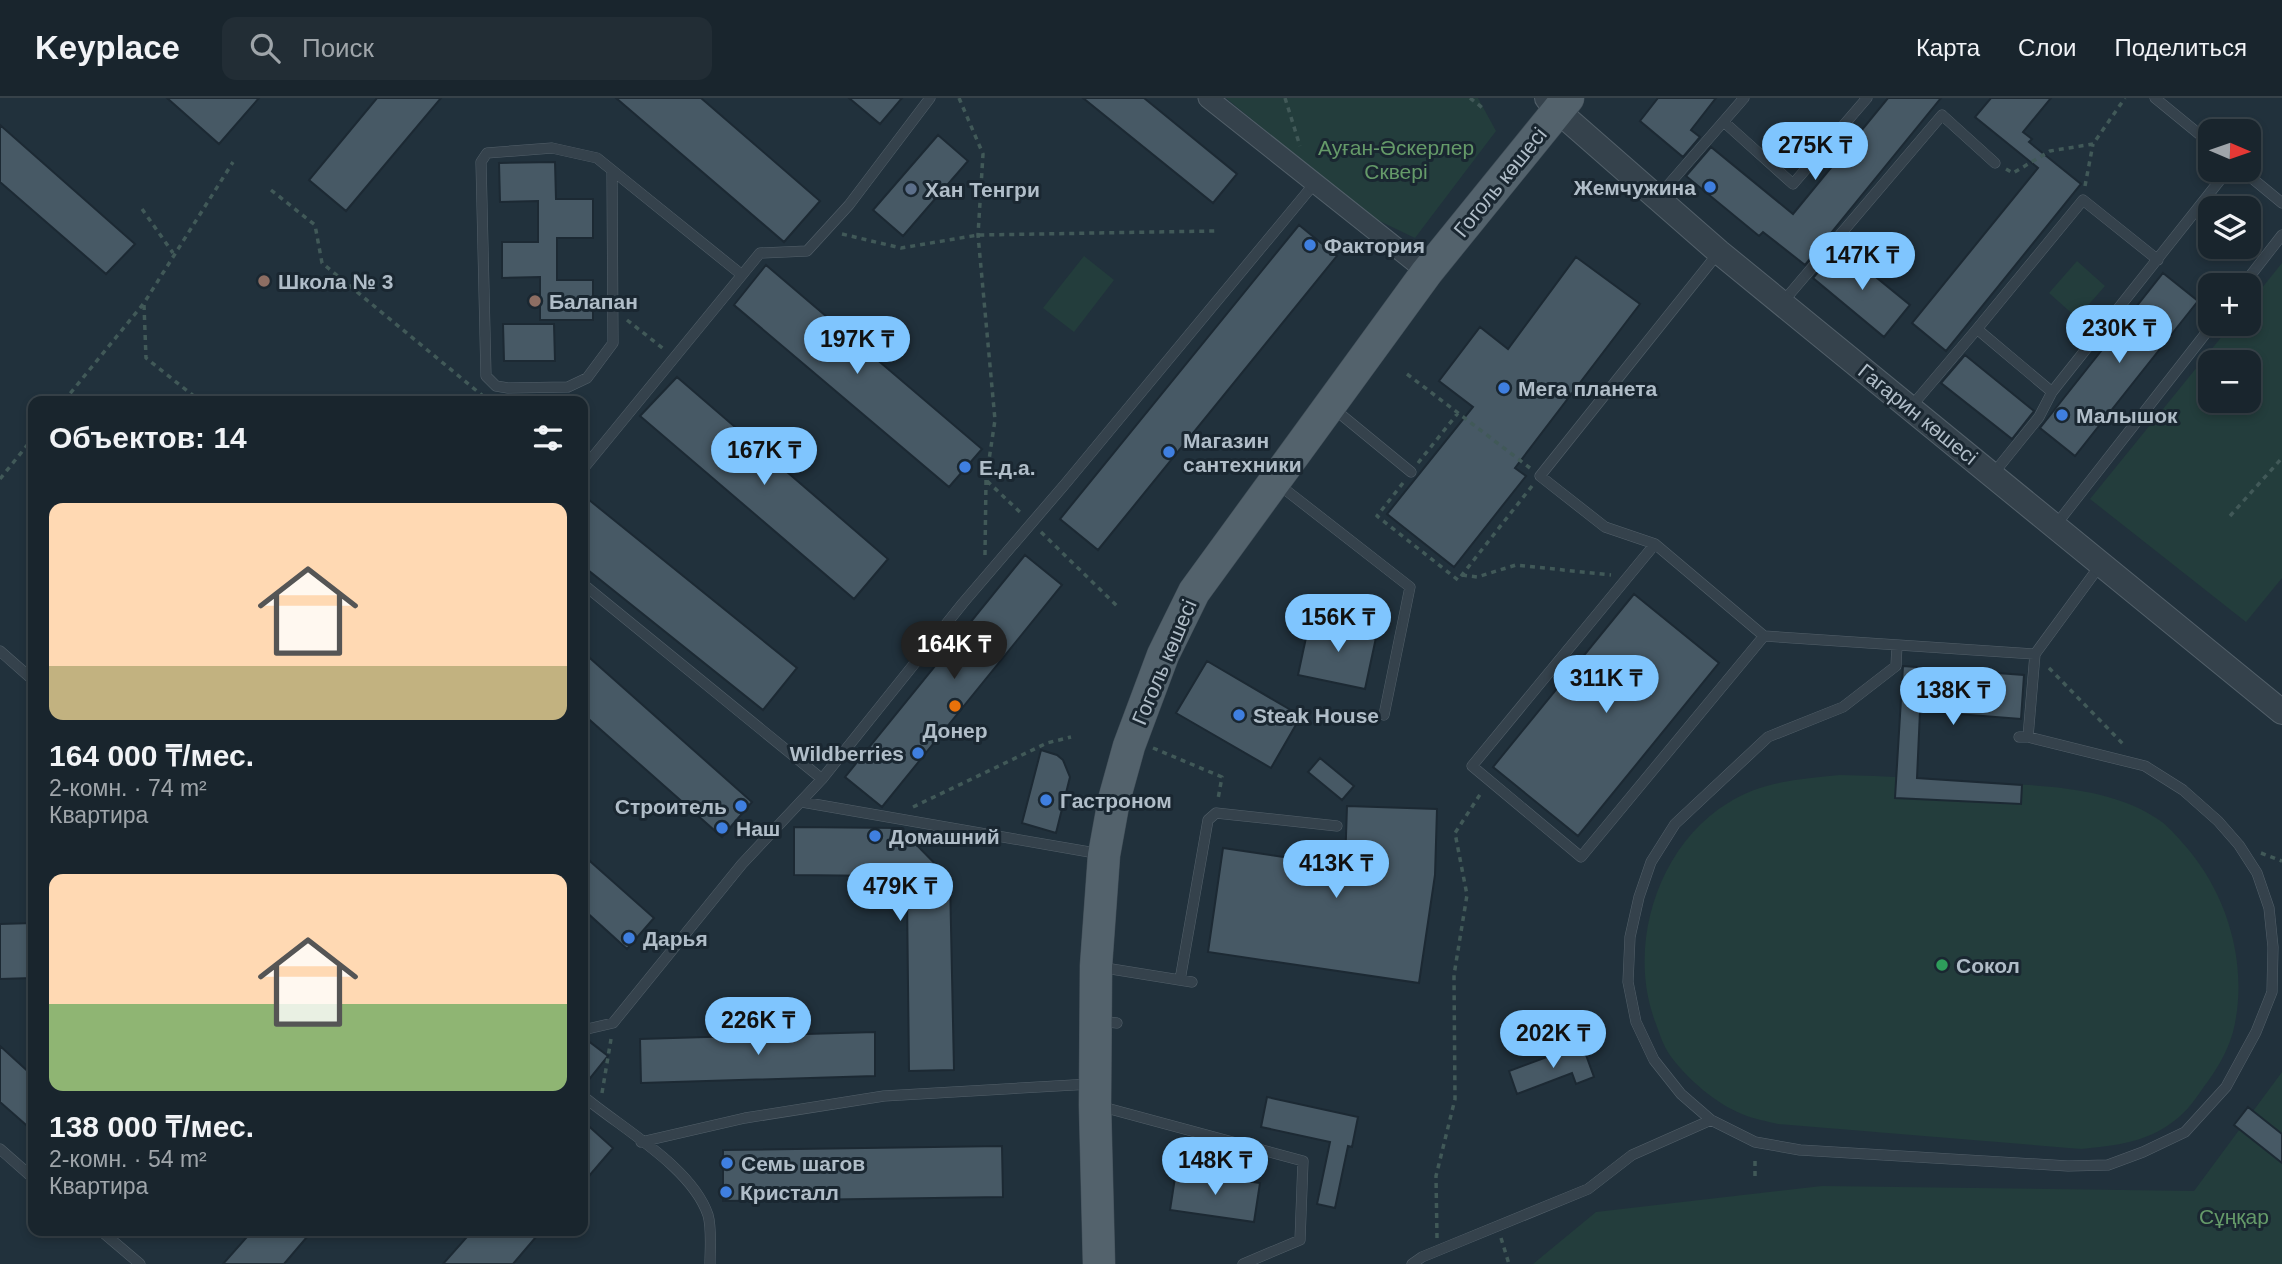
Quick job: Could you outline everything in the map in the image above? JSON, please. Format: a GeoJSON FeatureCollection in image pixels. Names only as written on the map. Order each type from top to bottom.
{"type":"FeatureCollection","features":[{"type":"Feature","properties":{"kind":"main road","name":"Гоголь көшесі"},"geometry":{"type":"LineString","coordinates":[[1099,1264],[1095,1095],[1106,1022],[1096,967],[1104,855],[1114,800],[1145,700],[1178,622],[1194,592],[1551,101]]}},
{"type":"Feature","properties":{"kind":"street"},"geometry":{"type":"LineString","coordinates":[[1208,98],[1427,272]]}},
{"type":"Feature","properties":{"kind":"street","name":"Гагарин көшесі"},"geometry":{"type":"LineString","coordinates":[[1551,101],[1719,252],[2282,712]]}},
{"type":"Feature","properties":{"kind":"lane"},"geometry":{"type":"LineString","coordinates":[[588,463],[760,253],[807,251],[849,205],[930,98]]}},
{"type":"Feature","properties":{"kind":"lane"},"geometry":{"type":"LineString","coordinates":[[1657,198],[1744,98]]}},
{"type":"Feature","properties":{"kind":"lane"},"geometry":{"type":"LineString","coordinates":[[1724,122],[1793,184],[1867,98]]}},
{"type":"Feature","properties":{"kind":"lane"},"geometry":{"type":"LineString","coordinates":[[2155,98],[2198,133]]}},
{"type":"Feature","properties":{"kind":"lane"},"geometry":{"type":"LineString","coordinates":[[1782,304],[1942,115],[1995,163]]}},
{"type":"Feature","properties":{"kind":"lane"},"geometry":{"type":"LineString","coordinates":[[612,170],[613,344],[587,378],[568,387],[496,386],[486,376],[481,162],[487,153],[552,148],[597,158],[612,170],[742,275]]}},
{"type":"Feature","properties":{"kind":"lane"},"geometry":{"type":"LineString","coordinates":[[1992,475],[2039,417],[2052,392],[2219,182]]}},
{"type":"Feature","properties":{"kind":"lane"},"geometry":{"type":"LineString","coordinates":[[2257,182],[2282,203]]}},
{"type":"Feature","properties":{"kind":"lane"},"geometry":{"type":"LineString","coordinates":[[588,1029],[614,1023],[742,864],[822,779],[985,577],[1314,184]]}},
{"type":"Feature","properties":{"kind":"lane"},"geometry":{"type":"LineString","coordinates":[[1910,408],[2083,200],[2158,260]]}},
{"type":"Feature","properties":{"kind":"lane"},"geometry":{"type":"LineString","coordinates":[[2252,273],[2282,235]]}},
{"type":"Feature","properties":{"kind":"lane"},"geometry":{"type":"LineString","coordinates":[[1719,252],[1540,476],[1605,527],[1655,544],[1765,636],[2035,654]]}},
{"type":"Feature","properties":{"kind":"lane"},"geometry":{"type":"LineString","coordinates":[[1977,328],[2052,392]]}},
{"type":"Feature","properties":{"kind":"lane"},"geometry":{"type":"LineString","coordinates":[[2055,527],[2204,336]]}},
{"type":"Feature","properties":{"kind":"lane"},"geometry":{"type":"LineString","coordinates":[[1330,405],[1411,472]]}},
{"type":"Feature","properties":{"kind":"lane"},"geometry":{"type":"LineString","coordinates":[[1275,482],[1410,587],[1384,715]]}},
{"type":"Feature","properties":{"kind":"lane"},"geometry":{"type":"LineString","coordinates":[[1655,544],[1472,766],[1489,781],[1581,857],[1765,636]]}},
{"type":"Feature","properties":{"kind":"lane"},"geometry":{"type":"LineString","coordinates":[[1897,645],[1896,666],[1843,707],[1768,737],[1675,824],[1651,862],[1639,897],[1630,937],[1628,982],[1636,1022],[1654,1060],[1681,1094],[1711,1120],[1755,1142],[1800,1150],[2068,1166],[2108,1165],[2143,1152],[2185,1132],[2226,1087],[2256,1032],[2272,992],[2273,947],[2269,908],[2257,873],[2239,845],[2218,821],[2183,790],[2145,766],[2024,737],[2035,654],[2101,564]]}},
{"type":"Feature","properties":{"kind":"lane"},"geometry":{"type":"LineString","coordinates":[[588,588],[822,779]]}},
{"type":"Feature","properties":{"kind":"lane"},"geometry":{"type":"LineString","coordinates":[[0,651],[28,676]]}},
{"type":"Feature","properties":{"kind":"lane"},"geometry":{"type":"LineString","coordinates":[[802,802],[1104,855]]}},
{"type":"Feature","properties":{"kind":"lane"},"geometry":{"type":"LineString","coordinates":[[1180,980],[1208,820],[1216,813],[1337,826]]}},
{"type":"Feature","properties":{"kind":"lane"},"geometry":{"type":"LineString","coordinates":[[1096,967],[1192,982]]}},
{"type":"Feature","properties":{"kind":"lane"},"geometry":{"type":"LineString","coordinates":[[641,1142],[745,1118],[884,1096],[1095,1095],[1303,1161],[1300,1240],[1243,1264]]}},
{"type":"Feature","properties":{"kind":"lane"},"geometry":{"type":"LineString","coordinates":[[588,1100],[662,1156],[690,1182],[708,1216],[710,1264]]}},
{"type":"Feature","properties":{"kind":"lane"},"geometry":{"type":"LineString","coordinates":[[1412,1264],[1437,1251],[1588,1189],[1632,1155],[1711,1120]]}},
{"type":"Feature","properties":{"kind":"lane"},"geometry":{"type":"LineString","coordinates":[[0,1149],[28,1174]]}},
{"type":"Feature","properties":{"kind":"lane"},"geometry":{"type":"LineString","coordinates":[[107,1236],[140,1264]]}},
{"type":"Feature","properties":{"kind":"path"},"geometry":{"type":"LineString","coordinates":[[959,98],[983,154],[978,235],[995,420],[986,480],[985,577]]}},
{"type":"Feature","properties":{"kind":"path"},"geometry":{"type":"LineString","coordinates":[[1285,98],[1301,150]]}},
{"type":"Feature","properties":{"kind":"path"},"geometry":{"type":"LineString","coordinates":[[1470,98],[1484,109]]}},
{"type":"Feature","properties":{"kind":"path"},"geometry":{"type":"LineString","coordinates":[[2083,200],[2093,144],[2124,98]]}},
{"type":"Feature","properties":{"kind":"path"},"geometry":{"type":"LineString","coordinates":[[1995,163],[2013,173],[2050,151],[2093,144]]}},
{"type":"Feature","properties":{"kind":"path"},"geometry":{"type":"LineString","coordinates":[[68,396],[144,303],[233,162]]}},
{"type":"Feature","properties":{"kind":"path"},"geometry":{"type":"LineString","coordinates":[[271,190],[315,225],[322,262],[483,396]]}},
{"type":"Feature","properties":{"kind":"path"},"geometry":{"type":"LineString","coordinates":[[142,209],[173,254]]}},
{"type":"Feature","properties":{"kind":"path"},"geometry":{"type":"LineString","coordinates":[[826,230],[901,248],[978,235],[1215,231]]}},
{"type":"Feature","properties":{"kind":"path"},"geometry":{"type":"LineString","coordinates":[[144,303],[146,358],[194,396]]}},
{"type":"Feature","properties":{"kind":"path"},"geometry":{"type":"LineString","coordinates":[[613,308],[674,358]]}},
{"type":"Feature","properties":{"kind":"path"},"geometry":{"type":"LineString","coordinates":[[1407,374],[1458,413],[1540,476],[1458,580],[1377,516],[1458,413]]}},
{"type":"Feature","properties":{"kind":"path"},"geometry":{"type":"LineString","coordinates":[[0,478],[28,444]]}},
{"type":"Feature","properties":{"kind":"path"},"geometry":{"type":"LineString","coordinates":[[2230,516],[2282,458]]}},
{"type":"Feature","properties":{"kind":"path"},"geometry":{"type":"LineString","coordinates":[[986,480],[1117,606]]}},
{"type":"Feature","properties":{"kind":"path"},"geometry":{"type":"LineString","coordinates":[[1462,575],[1476,577],[1516,565],[1628,577]]}},
{"type":"Feature","properties":{"kind":"path"},"geometry":{"type":"LineString","coordinates":[[2035,654],[2145,766]]}},
{"type":"Feature","properties":{"kind":"path"},"geometry":{"type":"LineString","coordinates":[[889,819],[1047,743],[1071,737]]}},
{"type":"Feature","properties":{"kind":"path"},"geometry":{"type":"LineString","coordinates":[[1144,745],[1222,777],[1216,813]]}},
{"type":"Feature","properties":{"kind":"path"},"geometry":{"type":"LineString","coordinates":[[1437,1251],[1436,1177],[1455,1099],[1454,975],[1467,895],[1455,833],[1489,781]]}},
{"type":"Feature","properties":{"kind":"path"},"geometry":{"type":"LineString","coordinates":[[595,1106],[602,1093],[614,1023]]}},
{"type":"Feature","properties":{"kind":"path"},"geometry":{"type":"LineString","coordinates":[[1755,1142],[1755,1176]]}},
{"type":"Feature","properties":{"kind":"path"},"geometry":{"type":"LineString","coordinates":[[1497,1226],[1509,1264]]}},
{"type":"Feature","properties":{"kind":"green space","name":"Ауған-Әскерлер Сквері"},"geometry":{"type":"Polygon","coordinates":[[[1226,98],[1478,98],[1496,131],[1415,238],[1367,215],[1226,98]]]}},
{"type":"Feature","properties":{"kind":"green space"},"geometry":{"type":"Polygon","coordinates":[[[1084,256],[1114,280],[1074,332],[1043,308],[1084,256]]]}},
{"type":"Feature","properties":{"kind":"green space"},"geometry":{"type":"Polygon","coordinates":[[[2077,261],[2105,286],[2077,318],[2049,293],[2077,261]]]}},
{"type":"Feature","properties":{"kind":"green space"},"geometry":{"type":"Polygon","coordinates":[[[2282,263],[2282,578],[2246,622],[2090,499],[2198,366],[2198,413],[2261,413],[2261,350],[2211,350],[2222,336],[2261,336],[2261,289],[2282,263]]]}},
{"type":"Feature","properties":{"kind":"green space","name":"Сокол"},"geometry":{"type":"Polygon","coordinates":[[[1840,775],[2073,790],[2120,801],[2142,810],[2169,828],[2188,849],[2215,889],[2232,935],[2237,959],[2237,1008],[2228,1047],[2221,1062],[2183,1114],[2157,1132],[2137,1140],[2081,1149],[1778,1124],[1732,1109],[1712,1097],[1686,1074],[1664,1046],[1648,994],[1645,963],[1647,932],[1654,901],[1666,872],[1683,845],[1703,822],[1728,803],[1754,790],[1782,782],[1840,775]]]}},
{"type":"Feature","properties":{"kind":"green space","name":"Сұңқар"},"geometry":{"type":"Polygon","coordinates":[[[2282,1072],[2282,1264],[1533,1264],[1596,1212],[1822,1186],[2194,1191],[2282,1072]]]}},
{"type":"Feature","properties":{"kind":"building"},"geometry":{"type":"Polygon","coordinates":[[[167,98],[259,98],[219,144],[167,98]]]}},
{"type":"Feature","properties":{"kind":"building"},"geometry":{"type":"Polygon","coordinates":[[[377,98],[441,98],[346,211],[309,180],[377,98]]]}},
{"type":"Feature","properties":{"kind":"building"},"geometry":{"type":"Polygon","coordinates":[[[616,98],[701,98],[820,201],[784,242],[616,98]]]}},
{"type":"Feature","properties":{"kind":"building"},"geometry":{"type":"Polygon","coordinates":[[[849,98],[902,98],[880,124],[849,98]]]}},
{"type":"Feature","properties":{"kind":"building"},"geometry":{"type":"Polygon","coordinates":[[[1083,98],[1144,98],[1237,174],[1213,203],[1083,98]]]}},
{"type":"Feature","properties":{"kind":"building"},"geometry":{"type":"Polygon","coordinates":[[[1658,98],[1716,98],[1691,130],[1700,137],[1683,157],[1640,121],[1658,98]]]}},
{"type":"Feature","properties":{"kind":"building"},"geometry":{"type":"Polygon","coordinates":[[[1888,98],[1941,98],[1805,265],[1763,232],[1759,236],[1686,176],[1711,147],[1793,214],[1888,98]]]}},
{"type":"Feature","properties":{"kind":"building"},"geometry":{"type":"Polygon","coordinates":[[[1991,98],[2051,98],[2023,132],[2032,139],[2029,142],[2081,184],[1946,351],[1912,323],[2038,168],[1975,117],[1991,98]]]}},
{"type":"Feature","properties":{"kind":"building"},"geometry":{"type":"Polygon","coordinates":[[[0,125],[135,244],[106,274],[0,182],[0,125]]]}},
{"type":"Feature","properties":{"kind":"building"},"geometry":{"type":"Polygon","coordinates":[[[938,135],[968,161],[903,236],[873,210],[938,135]]]}},
{"type":"Feature","properties":{"kind":"building"},"geometry":{"type":"Polygon","coordinates":[[[555,162],[556,199],[593,199],[593,238],[557,238],[557,280],[593,280],[593,320],[540,320],[540,277],[502,278],[502,242],[538,242],[538,201],[500,202],[499,163],[555,162]]]}},
{"type":"Feature","properties":{"kind":"building"},"geometry":{"type":"Polygon","coordinates":[[[1299,225],[1337,256],[1098,550],[1060,519],[1299,225]]]}},
{"type":"Feature","properties":{"kind":"building"},"geometry":{"type":"Polygon","coordinates":[[[1839,247],[1910,305],[1884,337],[1813,278],[1839,247]]]}},
{"type":"Feature","properties":{"kind":"building"},"geometry":{"type":"Polygon","coordinates":[[[1576,257],[1640,304],[1515,468],[1526,476],[1454,567],[1387,514],[1473,407],[1439,381],[1480,327],[1508,349],[1576,257]]]}},
{"type":"Feature","properties":{"kind":"building"},"geometry":{"type":"Polygon","coordinates":[[[766,265],[982,449],[949,487],[734,305],[766,265]]]}},
{"type":"Feature","properties":{"kind":"building"},"geometry":{"type":"Polygon","coordinates":[[[2163,273],[2198,301],[2075,456],[2040,428],[2163,273]]]}},
{"type":"Feature","properties":{"kind":"building"},"geometry":{"type":"Polygon","coordinates":[[[503,324],[554,324],[555,361],[504,361],[503,324]]]}},
{"type":"Feature","properties":{"kind":"building"},"geometry":{"type":"Polygon","coordinates":[[[1965,355],[2034,411],[2012,439],[1941,383],[1965,355]]]}},
{"type":"Feature","properties":{"kind":"building"},"geometry":{"type":"Polygon","coordinates":[[[677,377],[888,559],[854,599],[640,416],[677,377]]]}},
{"type":"Feature","properties":{"kind":"building"},"geometry":{"type":"Polygon","coordinates":[[[588,499],[797,668],[763,710],[588,570],[588,499]]]}},
{"type":"Feature","properties":{"kind":"building"},"geometry":{"type":"Polygon","coordinates":[[[1025,555],[1062,585],[882,807],[845,777],[1025,555]]]}},
{"type":"Feature","properties":{"kind":"building"},"geometry":{"type":"Polygon","coordinates":[[[1634,594],[1719,663],[1578,836],[1493,767],[1634,594]]]}},
{"type":"Feature","properties":{"kind":"building","name":"Steak House"},"geometry":{"type":"Polygon","coordinates":[[[1310,619],[1377,633],[1365,689],[1298,675],[1310,619]]]}},
{"type":"Feature","properties":{"kind":"building"},"geometry":{"type":"Polygon","coordinates":[[[588,656],[752,802],[722,837],[588,718],[588,656]]]}},
{"type":"Feature","properties":{"kind":"building","name":"Steak House"},"geometry":{"type":"Polygon","coordinates":[[[1207,661],[1301,716],[1271,768],[1176,713],[1207,661]]]}},
{"type":"Feature","properties":{"kind":"building"},"geometry":{"type":"Polygon","coordinates":[[[1903,666],[2024,675],[2021,719],[1920,711],[1917,778],[2022,785],[2021,804],[1895,798],[1903,666]]]}},
{"type":"Feature","properties":{"kind":"building","name":"Гастроном"},"geometry":{"type":"Polygon","coordinates":[[[1041,750],[1063,760],[1070,777],[1056,833],[1022,823],[1041,750]]]}},
{"type":"Feature","properties":{"kind":"building"},"geometry":{"type":"Polygon","coordinates":[[[1320,758],[1354,786],[1342,800],[1308,772],[1320,758]]]}},
{"type":"Feature","properties":{"kind":"building"},"geometry":{"type":"Polygon","coordinates":[[[1347,806],[1437,809],[1435,875],[1419,983],[1208,952],[1223,848],[1345,866],[1347,806]]]}},
{"type":"Feature","properties":{"kind":"building"},"geometry":{"type":"Polygon","coordinates":[[[794,827],[900,828],[950,879],[954,1070],[909,1071],[907,897],[885,876],[794,875],[794,827]]]}},
{"type":"Feature","properties":{"kind":"building"},"geometry":{"type":"Polygon","coordinates":[[[588,859],[654,918],[627,949],[588,914],[588,859]]]}},
{"type":"Feature","properties":{"kind":"building"},"geometry":{"type":"Polygon","coordinates":[[[28,923],[28,978],[0,979],[0,924],[28,923]]]}},
{"type":"Feature","properties":{"kind":"building"},"geometry":{"type":"Polygon","coordinates":[[[875,1032],[875,1076],[641,1083],[640,1039],[875,1032]]]}},
{"type":"Feature","properties":{"kind":"building"},"geometry":{"type":"Polygon","coordinates":[[[588,1041],[608,1056],[588,1081],[588,1041]]]}},
{"type":"Feature","properties":{"kind":"building"},"geometry":{"type":"Polygon","coordinates":[[[1582,1044],[1594,1077],[1576,1084],[1572,1073],[1517,1094],[1509,1071],[1582,1044]]]}},
{"type":"Feature","properties":{"kind":"building"},"geometry":{"type":"Polygon","coordinates":[[[0,1046],[28,1071],[28,1127],[0,1102],[0,1046]]]}},
{"type":"Feature","properties":{"kind":"building"},"geometry":{"type":"Polygon","coordinates":[[[1267,1097],[1358,1117],[1352,1147],[1348,1146],[1335,1208],[1317,1204],[1330,1142],[1261,1127],[1267,1097]]]}},
{"type":"Feature","properties":{"kind":"building"},"geometry":{"type":"Polygon","coordinates":[[[2248,1107],[2282,1134],[2282,1163],[2234,1125],[2248,1107]]]}},
{"type":"Feature","properties":{"kind":"building"},"geometry":{"type":"Polygon","coordinates":[[[588,1126],[613,1148],[588,1177],[588,1126]]]}},
{"type":"Feature","properties":{"kind":"building"},"geometry":{"type":"Polygon","coordinates":[[[1002,1146],[1003,1197],[723,1201],[723,1150],[1002,1146]]]}},
{"type":"Feature","properties":{"kind":"building"},"geometry":{"type":"Polygon","coordinates":[[[1176,1171],[1260,1183],[1254,1222],[1170,1210],[1176,1171]]]}},
{"type":"Feature","properties":{"kind":"building"},"geometry":{"type":"Polygon","coordinates":[[[248,1236],[308,1236],[284,1264],[223,1264],[248,1236]]]}},
{"type":"Feature","properties":{"kind":"building"},"geometry":{"type":"Polygon","coordinates":[[[468,1236],[537,1236],[513,1264],[443,1264],[468,1236]]]}},
{"type":"Feature","properties":{"kind":"place","name":"Жемчужина"},"geometry":{"type":"Point","coordinates":[1710,187]}},
{"type":"Feature","properties":{"kind":"place","name":"Хан Тенгри"},"geometry":{"type":"Point","coordinates":[911,189]}},
{"type":"Feature","properties":{"kind":"place","name":"Фактория"},"geometry":{"type":"Point","coordinates":[1310,245]}},
{"type":"Feature","properties":{"kind":"place","name":"Школа № 3"},"geometry":{"type":"Point","coordinates":[264,281]}},
{"type":"Feature","properties":{"kind":"place","name":"Балапан"},"geometry":{"type":"Point","coordinates":[535,301]}},
{"type":"Feature","properties":{"kind":"place","name":"Мега планета"},"geometry":{"type":"Point","coordinates":[1504,388]}},
{"type":"Feature","properties":{"kind":"place","name":"Малышок"},"geometry":{"type":"Point","coordinates":[2062,415]}},
{"type":"Feature","properties":{"kind":"place","name":"Магазин сантехники"},"geometry":{"type":"Point","coordinates":[1169,452]}},
{"type":"Feature","properties":{"kind":"place","name":"Е.д.а."},"geometry":{"type":"Point","coordinates":[965,467]}},
{"type":"Feature","properties":{"kind":"place","name":"Донер"},"geometry":{"type":"Point","coordinates":[955,706]}},
{"type":"Feature","properties":{"kind":"place","name":"Steak House"},"geometry":{"type":"Point","coordinates":[1239,715]}},
{"type":"Feature","properties":{"kind":"place","name":"Wildberries"},"geometry":{"type":"Point","coordinates":[918,753]}},
{"type":"Feature","properties":{"kind":"place","name":"Гастроном"},"geometry":{"type":"Point","coordinates":[1046,800]}},
{"type":"Feature","properties":{"kind":"place","name":"Строитель"},"geometry":{"type":"Point","coordinates":[741,806]}},
{"type":"Feature","properties":{"kind":"place","name":"Наш"},"geometry":{"type":"Point","coordinates":[722,828]}},
{"type":"Feature","properties":{"kind":"place","name":"Домашний"},"geometry":{"type":"Point","coordinates":[875,836]}},
{"type":"Feature","properties":{"kind":"place","name":"Дарья"},"geometry":{"type":"Point","coordinates":[629,938]}},
{"type":"Feature","properties":{"kind":"place","name":"Сокол"},"geometry":{"type":"Point","coordinates":[1942,965]}},
{"type":"Feature","properties":{"kind":"place","name":"Семь шагов"},"geometry":{"type":"Point","coordinates":[727,1163]}},
{"type":"Feature","properties":{"kind":"place","name":"Кристалл"},"geometry":{"type":"Point","coordinates":[726,1192]}}]}
